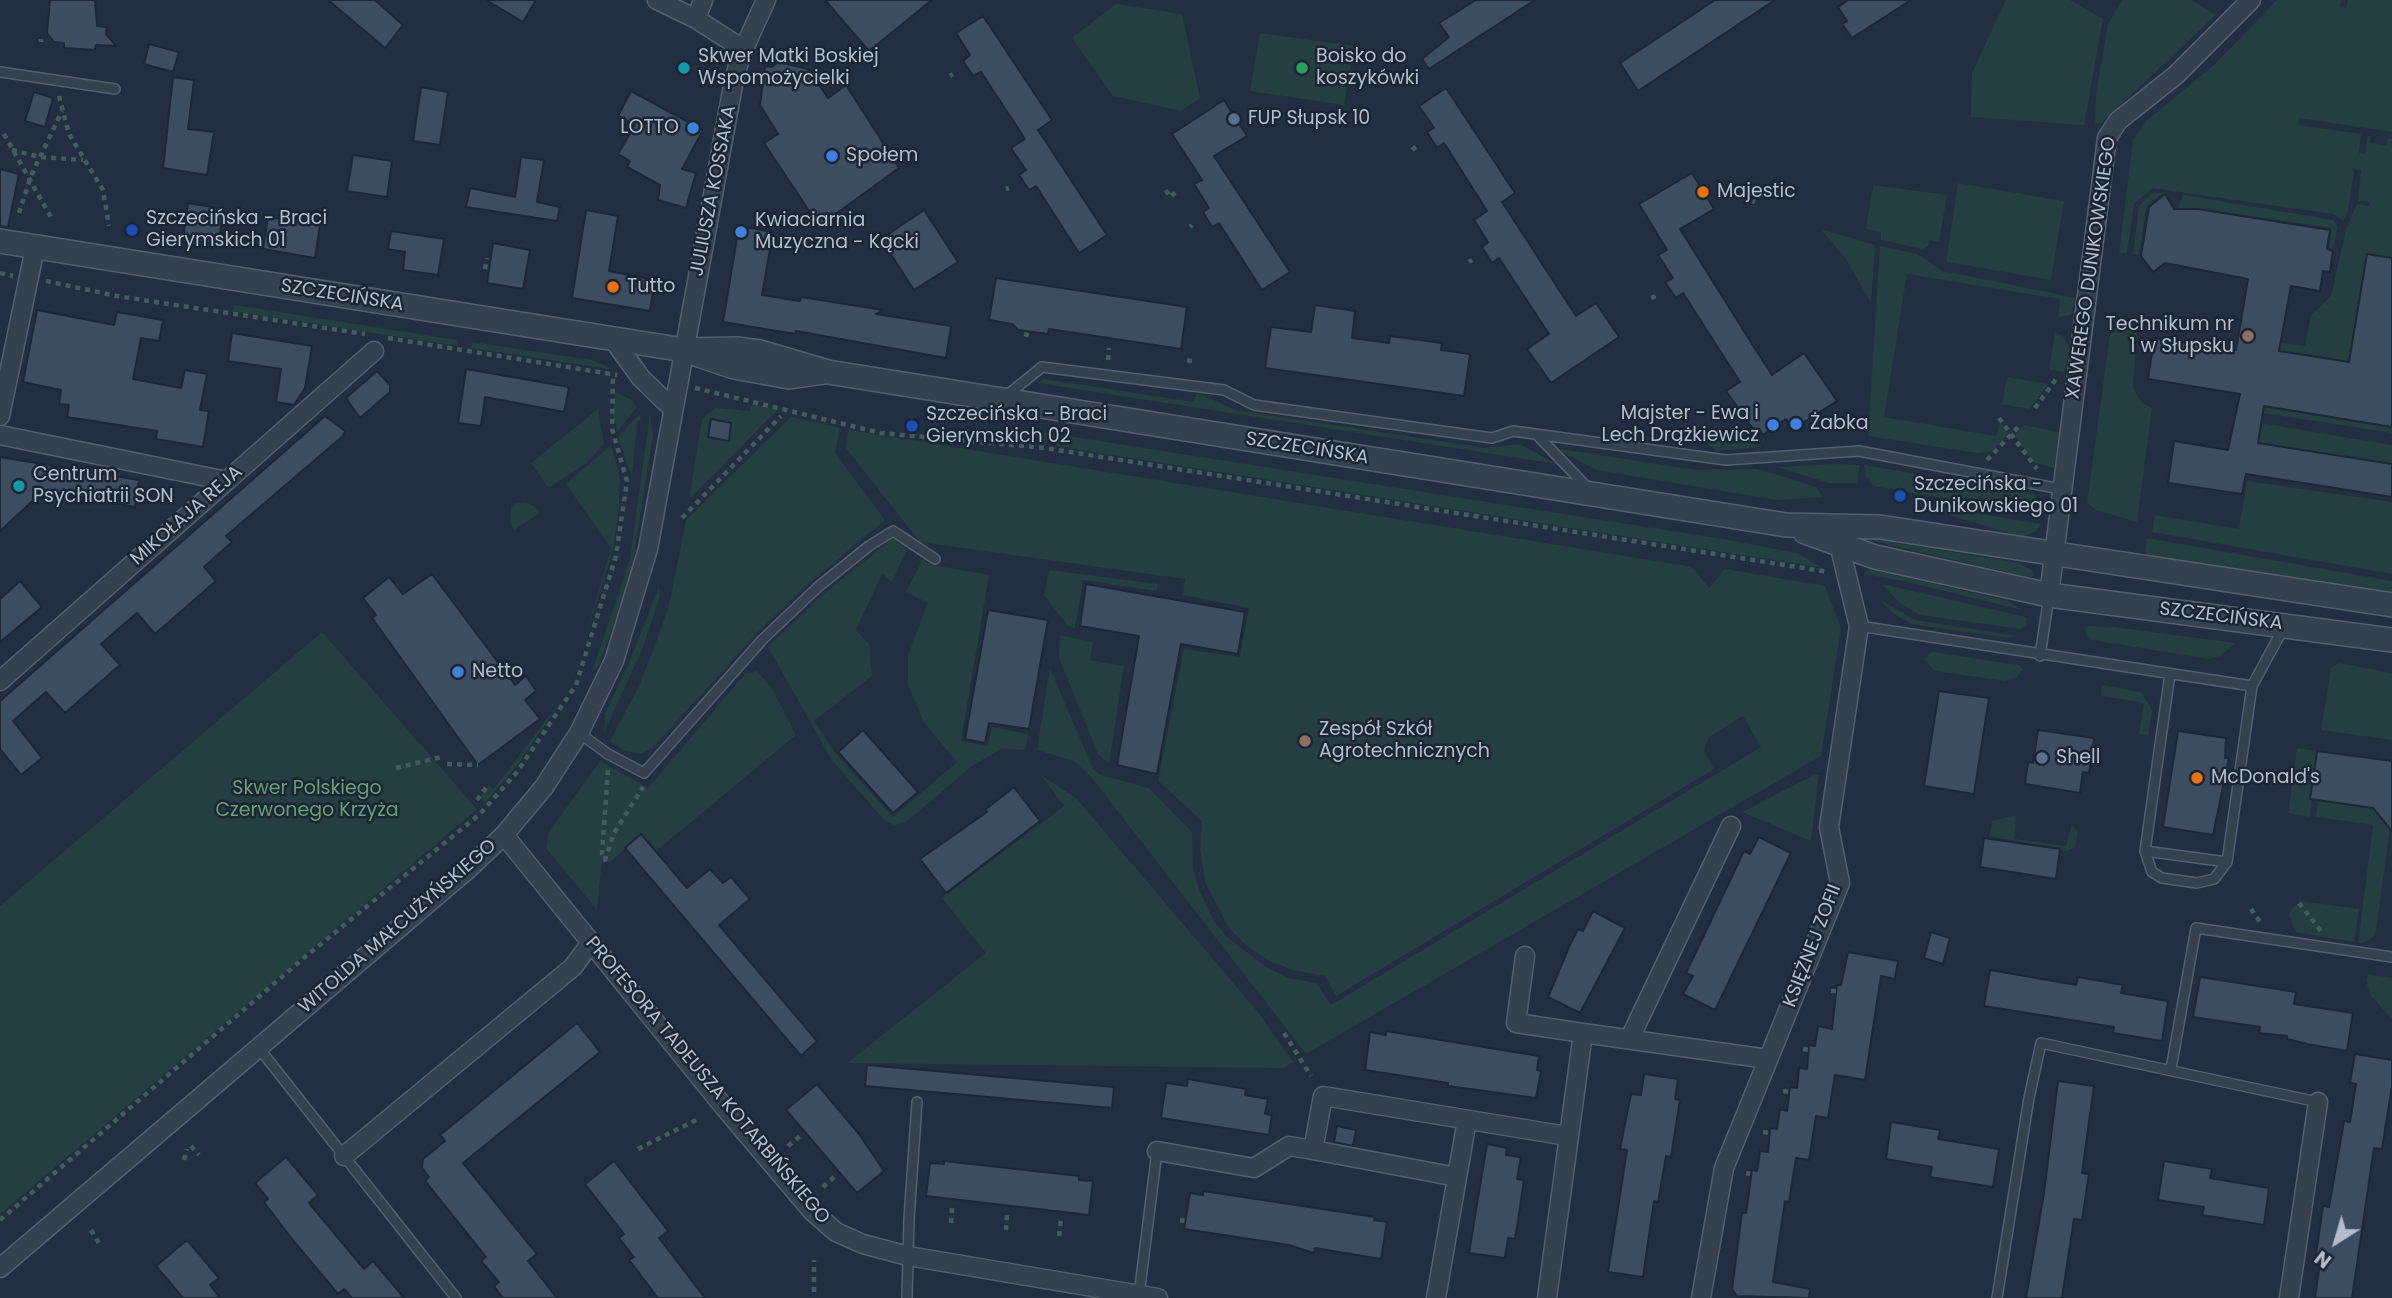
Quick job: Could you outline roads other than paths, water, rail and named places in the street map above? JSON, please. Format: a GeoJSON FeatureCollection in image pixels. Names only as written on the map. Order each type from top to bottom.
{"type":"FeatureCollection","features":[{"type":"Feature","properties":{"kind":"street"},"geometry":{"type":"LineString","coordinates":[[657,0],[695,19],[743,49]]}},
{"type":"Feature","properties":{"kind":"street"},"geometry":{"type":"LineString","coordinates":[[695,19],[703,0]]}},
{"type":"Feature","properties":{"kind":"street","name":"JULIUSZA KOSSAKA"},"geometry":{"type":"LineString","coordinates":[[684,349],[734,80],[743,49],[766,0]]}},
{"type":"Feature","properties":{"kind":"street","name":"XAWEREGO DUNIKOWSKIEGO"},"geometry":{"type":"LineString","coordinates":[[2053,554],[2109,131],[2176,75],[2251,0]]}},
{"type":"Feature","properties":{"kind":"street","name":"SZCZECIŃSKA"},"geometry":{"type":"LineString","coordinates":[[0,241],[684,349],[760,352],[828,372],[1786,525],[1880,527],[2392,605]]}},
{"type":"Feature","properties":{"kind":"street"},"geometry":{"type":"LineString","coordinates":[[0,416],[35,248]]}},
{"type":"Feature","properties":{"kind":"street"},"geometry":{"type":"LineString","coordinates":[[612,338],[641,378],[672,408]]}},
{"type":"Feature","properties":{"kind":"street","name":"MIKOŁAJA REJA"},"geometry":{"type":"LineString","coordinates":[[0,681],[227,481],[373,341]]}},
{"type":"Feature","properties":{"kind":"street","name":"WITOLDA MAŁCUŻYŃSKIEGO"},"geometry":{"type":"LineString","coordinates":[[0,1268],[504,835],[544,787],[579,733],[614,661],[632,611],[648,549],[684,349]]}},
{"type":"Feature","properties":{"kind":"street"},"geometry":{"type":"LineString","coordinates":[[0,435],[227,481]]}},
{"type":"Feature","properties":{"kind":"street","name":"SZCZECIŃSKA"},"geometry":{"type":"LineString","coordinates":[[1786,525],[1875,556],[2049,595],[2392,640]]}},
{"type":"Feature","properties":{"kind":"street","name":"KSIĘŻNEJ ZOFII"},"geometry":{"type":"LineString","coordinates":[[1701,1298],[1724,1168],[1840,883],[1829,827],[1859,626],[1839,544]]}},
{"type":"Feature","properties":{"kind":"street"},"geometry":{"type":"LineString","coordinates":[[2049,595],[2053,554]]}},
{"type":"Feature","properties":{"kind":"street"},"geometry":{"type":"LineString","coordinates":[[1630,1038],[1731,826]]}},
{"type":"Feature","properties":{"kind":"street","name":"PROFESORA TADEUSZA KOTARBIŃSKIEGO"},"geometry":{"type":"LineString","coordinates":[[504,835],[590,944],[812,1211],[836,1232],[863,1244],[908,1256],[1158,1298]]}},
{"type":"Feature","properties":{"kind":"street"},"geometry":{"type":"LineString","coordinates":[[344,1156],[573,967],[590,944]]}},
{"type":"Feature","properties":{"kind":"street"},"geometry":{"type":"LineString","coordinates":[[1525,956],[1516,1023],[1768,1059]]}},
{"type":"Feature","properties":{"kind":"street"},"geometry":{"type":"LineString","coordinates":[[1547,1298],[1583,1033]]}},
{"type":"Feature","properties":{"kind":"street"},"geometry":{"type":"LineString","coordinates":[[1313,1150],[1323,1096],[1567,1136]]}},
{"type":"Feature","properties":{"kind":"street"},"geometry":{"type":"LineString","coordinates":[[2289,1298],[2318,1101]]}},
{"type":"Feature","properties":{"kind":"street"},"geometry":{"type":"LineString","coordinates":[[1436,1298],[1467,1120]]}},
{"type":"Feature","properties":{"kind":"street"},"geometry":{"type":"LineString","coordinates":[[1157,1151],[1254,1168],[1289,1146],[1457,1177]]}},
{"type":"Feature","properties":{"kind":"lane"},"geometry":{"type":"LineString","coordinates":[[0,72],[115,89]]}},
{"type":"Feature","properties":{"kind":"lane"},"geometry":{"type":"LineString","coordinates":[[1000,400],[1042,367],[1224,390],[1254,405],[1492,438],[1513,431],[1713,460],[1863,452],[2061,488]]}},
{"type":"Feature","properties":{"kind":"lane"},"geometry":{"type":"LineString","coordinates":[[1537,435],[1595,494]]}},
{"type":"Feature","properties":{"kind":"lane"},"geometry":{"type":"LineString","coordinates":[[579,733],[608,754],[644,773],[771,632],[818,587],[878,540],[893,531],[935,559]]}},
{"type":"Feature","properties":{"kind":"lane"},"geometry":{"type":"LineString","coordinates":[[2040,656],[2049,595]]}},
{"type":"Feature","properties":{"kind":"lane"},"geometry":{"type":"LineString","coordinates":[[2170,674],[2146,851],[2152,872],[2162,878],[2197,883],[2214,879],[2227,862],[2252,686],[2286,624]]}},
{"type":"Feature","properties":{"kind":"lane"},"geometry":{"type":"LineString","coordinates":[[1859,626],[2040,656],[2252,686]]}},
{"type":"Feature","properties":{"kind":"lane"},"geometry":{"type":"LineString","coordinates":[[2146,851],[2227,862]]}},
{"type":"Feature","properties":{"kind":"lane"},"geometry":{"type":"LineString","coordinates":[[2171,1069],[2196,928],[2392,957]]}},
{"type":"Feature","properties":{"kind":"lane"},"geometry":{"type":"LineString","coordinates":[[1997,1298],[2029,1098],[2041,1043],[2318,1101]]}},
{"type":"Feature","properties":{"kind":"lane"},"geometry":{"type":"LineString","coordinates":[[258,1047],[456,1298]]}},
{"type":"Feature","properties":{"kind":"lane"},"geometry":{"type":"LineString","coordinates":[[907,1298],[918,1101]]}},
{"type":"Feature","properties":{"kind":"lane"},"geometry":{"type":"LineString","coordinates":[[1139,1296],[1157,1151]]}},
{"type":"Feature","properties":{"kind":"place","name":"Skwer Matki Boskiej Wspomożycielki"},"geometry":{"type":"Point","coordinates":[684,68]}},
{"type":"Feature","properties":{"kind":"place","name":"Boisko do koszykówki"},"geometry":{"type":"Point","coordinates":[1302,68]}},
{"type":"Feature","properties":{"kind":"place","name":"FUP Słupsk 10"},"geometry":{"type":"Point","coordinates":[1234,119]}},
{"type":"Feature","properties":{"kind":"place","name":"LOTTO"},"geometry":{"type":"Point","coordinates":[693,128]}},
{"type":"Feature","properties":{"kind":"place","name":"Społem"},"geometry":{"type":"Point","coordinates":[832,156]}},
{"type":"Feature","properties":{"kind":"place","name":"Majestic"},"geometry":{"type":"Point","coordinates":[1703,192]}},
{"type":"Feature","properties":{"kind":"place","name":"Szczecińska - Braci Gierymskich 01"},"geometry":{"type":"Point","coordinates":[132,230]}},
{"type":"Feature","properties":{"kind":"place","name":"Kwiaciarnia Muzyczna - Kącki"},"geometry":{"type":"Point","coordinates":[741,232]}},
{"type":"Feature","properties":{"kind":"place","name":"Tutto"},"geometry":{"type":"Point","coordinates":[613,287]}},
{"type":"Feature","properties":{"kind":"place","name":"Technikum nr 1 w Słupsku"},"geometry":{"type":"Point","coordinates":[2248,336]}},
{"type":"Feature","properties":{"kind":"place","name":"Żabka"},"geometry":{"type":"Point","coordinates":[1796,424]}},
{"type":"Feature","properties":{"kind":"place","name":"Majster - Ewa i Lech Drążkiewicz"},"geometry":{"type":"Point","coordinates":[1773,425]}},
{"type":"Feature","properties":{"kind":"place","name":"Szczecińska - Braci Gierymskich 02"},"geometry":{"type":"Point","coordinates":[912,426]}},
{"type":"Feature","properties":{"kind":"place","name":"Centrum Psychiatrii SON"},"geometry":{"type":"Point","coordinates":[19,486]}},
{"type":"Feature","properties":{"kind":"place","name":"Szczecińska - Dunikowskiego 01"},"geometry":{"type":"Point","coordinates":[1900,496]}},
{"type":"Feature","properties":{"kind":"place","name":"Netto"},"geometry":{"type":"Point","coordinates":[458,672]}},
{"type":"Feature","properties":{"kind":"place","name":"Zespół Szkół Agrotechnicznych"},"geometry":{"type":"Point","coordinates":[1305,741]}},
{"type":"Feature","properties":{"kind":"place","name":"Shell"},"geometry":{"type":"Point","coordinates":[2042,758]}},
{"type":"Feature","properties":{"kind":"place","name":"McDonald's"},"geometry":{"type":"Point","coordinates":[2197,778]}},
{"type":"Feature","properties":{"kind":"park label","name":"Skwer Polskiego Czerwonego Krzyża"},"geometry":{"type":"Point","coordinates":[307,800]}}]}
